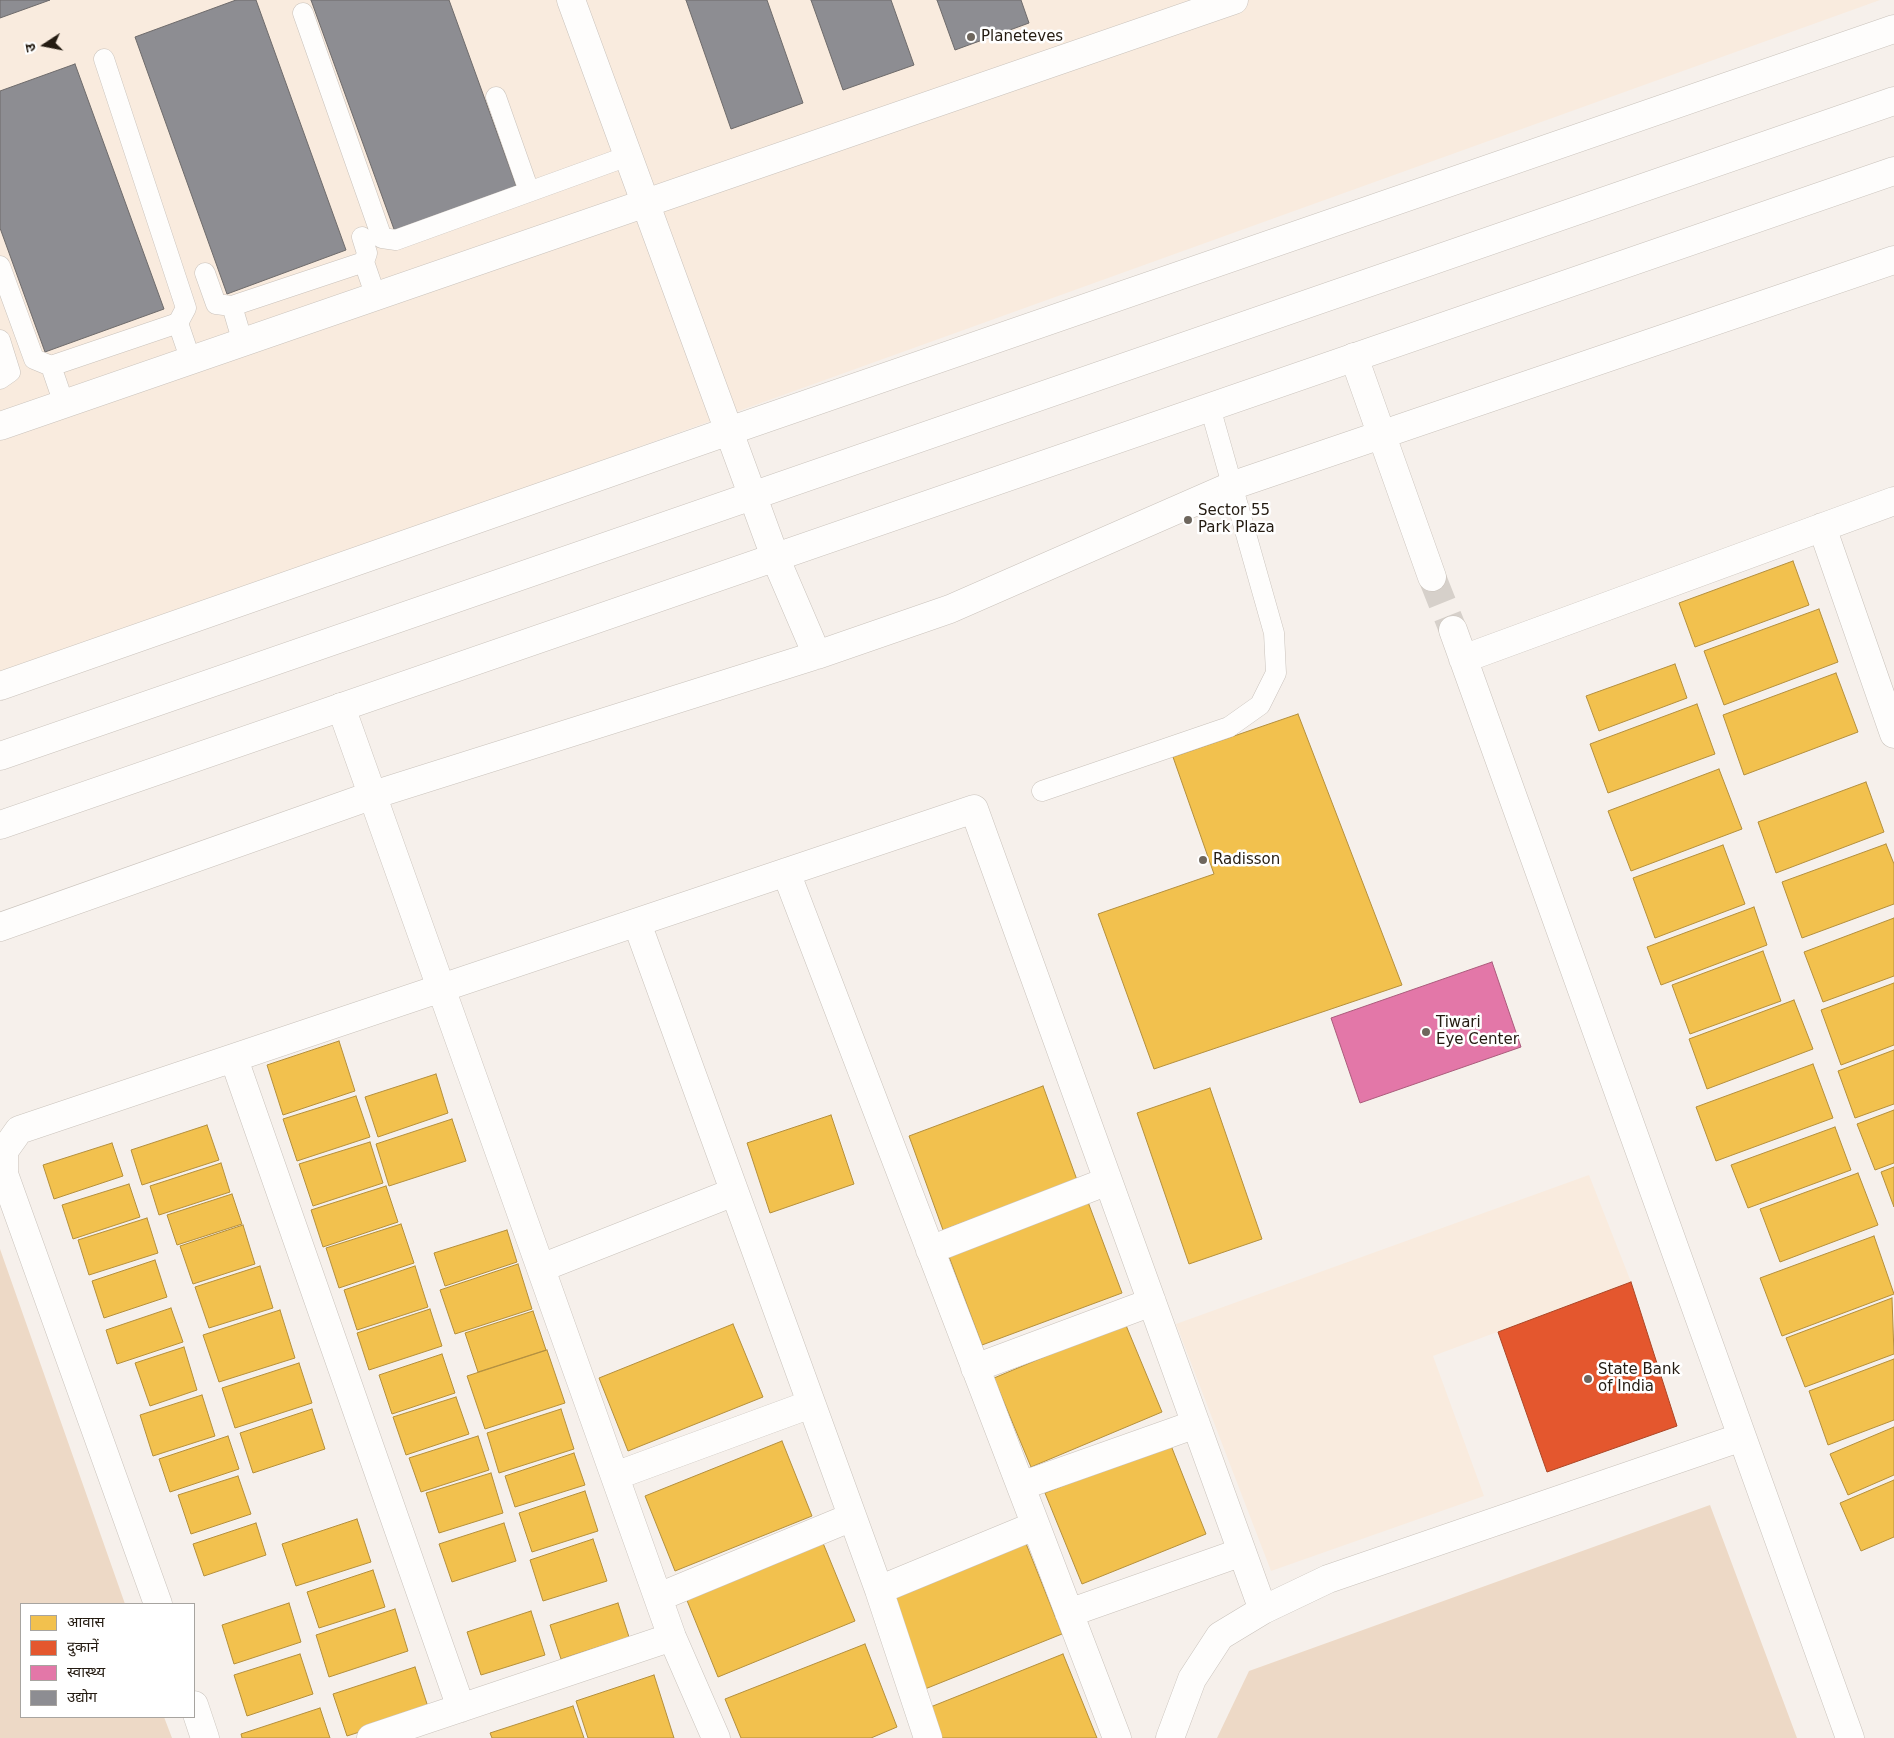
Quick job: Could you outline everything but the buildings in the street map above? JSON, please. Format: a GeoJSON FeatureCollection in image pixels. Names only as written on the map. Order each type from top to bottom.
{"type":"FeatureCollection","features":[{"type":"Feature","properties":{"kind":"street"},"geometry":{"type":"LineString","coordinates":[[571,0],[752,496],[775,557],[817,655]]}},
{"type":"Feature","properties":{"kind":"street"},"geometry":{"type":"LineString","coordinates":[[0,426],[1234,0]]}},
{"type":"Feature","properties":{"kind":"street"},"geometry":{"type":"LineString","coordinates":[[0,686],[729,431],[1894,29]]}},
{"type":"Feature","properties":{"kind":"street"},"geometry":{"type":"LineString","coordinates":[[0,756],[1894,101]]}},
{"type":"Feature","properties":{"kind":"street"},"geometry":{"type":"LineString","coordinates":[[0,825],[1894,170]]}},
{"type":"Feature","properties":{"kind":"street"},"geometry":{"type":"LineString","coordinates":[[0,927],[373,796],[817,655],[950,609],[1231,486],[1894,260]]}},
{"type":"Feature","properties":{"kind":"street"},"geometry":{"type":"LineString","coordinates":[[1354,357],[1432,576]]}},
{"type":"Feature","properties":{"kind":"street"},"geometry":{"type":"LineString","coordinates":[[1463,659],[1894,501]]}},
{"type":"Feature","properties":{"kind":"street"},"geometry":{"type":"LineString","coordinates":[[1822,528],[1894,734]]}},
{"type":"Feature","properties":{"kind":"street"},"geometry":{"type":"LineString","coordinates":[[1453,630],[1850,1738]]}},
{"type":"Feature","properties":{"kind":"street"},"geometry":{"type":"LineString","coordinates":[[341,707],[672,1637],[716,1738]]}},
{"type":"Feature","properties":{"kind":"street"},"geometry":{"type":"LineString","coordinates":[[158,1603],[4,1174],[4,1151],[19,1130],[974,809],[1263,1610]]}},
{"type":"Feature","properties":{"kind":"street"},"geometry":{"type":"LineString","coordinates":[[786,872],[1021,1486],[1034,1526],[1117,1738]]}},
{"type":"Feature","properties":{"kind":"street"},"geometry":{"type":"LineString","coordinates":[[637,923],[879,1590],[928,1738]]}},
{"type":"Feature","properties":{"kind":"street"},"geometry":{"type":"LineString","coordinates":[[234,1059],[461,1708]]}},
{"type":"Feature","properties":{"kind":"street"},"geometry":{"type":"LineString","coordinates":[[930,1250],[1108,1180]]}},
{"type":"Feature","properties":{"kind":"street"},"geometry":{"type":"LineString","coordinates":[[541,1268],[734,1192]]}},
{"type":"Feature","properties":{"kind":"street"},"geometry":{"type":"LineString","coordinates":[[976,1368],[1152,1302]]}},
{"type":"Feature","properties":{"kind":"street"},"geometry":{"type":"LineString","coordinates":[[615,1476],[811,1404]]}},
{"type":"Feature","properties":{"kind":"street"},"geometry":{"type":"LineString","coordinates":[[1021,1486],[1196,1424]]}},
{"type":"Feature","properties":{"kind":"street"},"geometry":{"type":"LineString","coordinates":[[1170,1738],[1192,1679],[1220,1636],[1263,1610],[1328,1579],[1742,1437]]}},
{"type":"Feature","properties":{"kind":"street"},"geometry":{"type":"LineString","coordinates":[[659,1597],[852,1517]]}},
{"type":"Feature","properties":{"kind":"street"},"geometry":{"type":"LineString","coordinates":[[879,1590],[1034,1526]]}},
{"type":"Feature","properties":{"kind":"street"},"geometry":{"type":"LineString","coordinates":[[1070,1614],[1242,1552]]}},
{"type":"Feature","properties":{"kind":"street"},"geometry":{"type":"LineString","coordinates":[[371,1738],[672,1637]]}},
{"type":"Feature","properties":{"kind":"street"},"geometry":{"type":"LineString","coordinates":[[195,1708],[206,1738]]}},
{"type":"Feature","properties":{"kind":"lane"},"geometry":{"type":"LineString","coordinates":[[303,13],[382,238],[396,240],[628,156]]}},
{"type":"Feature","properties":{"kind":"lane"},"geometry":{"type":"LineString","coordinates":[[0,266],[34,359],[51,366],[178,323],[186,308],[104,59]]}},
{"type":"Feature","properties":{"kind":"lane"},"geometry":{"type":"LineString","coordinates":[[496,97],[529,192]]}},
{"type":"Feature","properties":{"kind":"lane"},"geometry":{"type":"LineString","coordinates":[[362,237],[367,253],[364,262],[376,297]]}},
{"type":"Feature","properties":{"kind":"lane"},"geometry":{"type":"LineString","coordinates":[[205,273],[216,304],[232,306],[364,262]]}},
{"type":"Feature","properties":{"kind":"lane"},"geometry":{"type":"LineString","coordinates":[[232,306],[244,343]]}},
{"type":"Feature","properties":{"kind":"lane"},"geometry":{"type":"LineString","coordinates":[[178,323],[191,360]]}},
{"type":"Feature","properties":{"kind":"lane"},"geometry":{"type":"LineString","coordinates":[[0,340],[10,372],[0,379]]}},
{"type":"Feature","properties":{"kind":"lane"},"geometry":{"type":"LineString","coordinates":[[51,366],[64,404]]}},
{"type":"Feature","properties":{"kind":"lane"},"geometry":{"type":"LineString","coordinates":[[1042,791],[1228,727],[1260,705],[1276,673],[1274,633],[1210,407]]}},
{"type":"Feature","properties":{"kind":"shaded area"},"geometry":{"type":"Polygon","coordinates":[[[0,0],[1880,0],[0,677],[0,0]]]}},
{"type":"Feature","properties":{"kind":"shaded area"},"geometry":{"type":"Polygon","coordinates":[[[1589,1175],[1631,1282],[1433,1356],[1484,1496],[1271,1571],[1176,1324],[1589,1175]]]}},
{"type":"Feature","properties":{"kind":"shaded area"},"geometry":{"type":"Polygon","coordinates":[[[0,1249],[125,1603],[20,1603],[20,1718],[164,1718],[172,1738],[0,1738],[0,1249]]]}},
{"type":"Feature","properties":{"kind":"shaded area"},"geometry":{"type":"Polygon","coordinates":[[[1710,1505],[1797,1738],[1217,1738],[1249,1671],[1710,1505]]]}},
{"type":"Feature","properties":{"kind":"tunnel"},"geometry":{"type":"LineString","coordinates":[[1432,577],[1453,630]]}},
{"type":"Feature","properties":{"kind":"place","name":"Planeteves"},"geometry":{"type":"Point","coordinates":[971,37]}},
{"type":"Feature","properties":{"kind":"place","name":"Sector 55 Park Plaza"},"geometry":{"type":"Point","coordinates":[1188,520]}},
{"type":"Feature","properties":{"kind":"place","name":"Radisson"},"geometry":{"type":"Point","coordinates":[1203,860]}},
{"type":"Feature","properties":{"kind":"place","name":"Tiwari Eye Center"},"geometry":{"type":"Point","coordinates":[1426,1032]}},
{"type":"Feature","properties":{"kind":"place","name":"State Bank of India"},"geometry":{"type":"Point","coordinates":[1588,1379]}}]}
